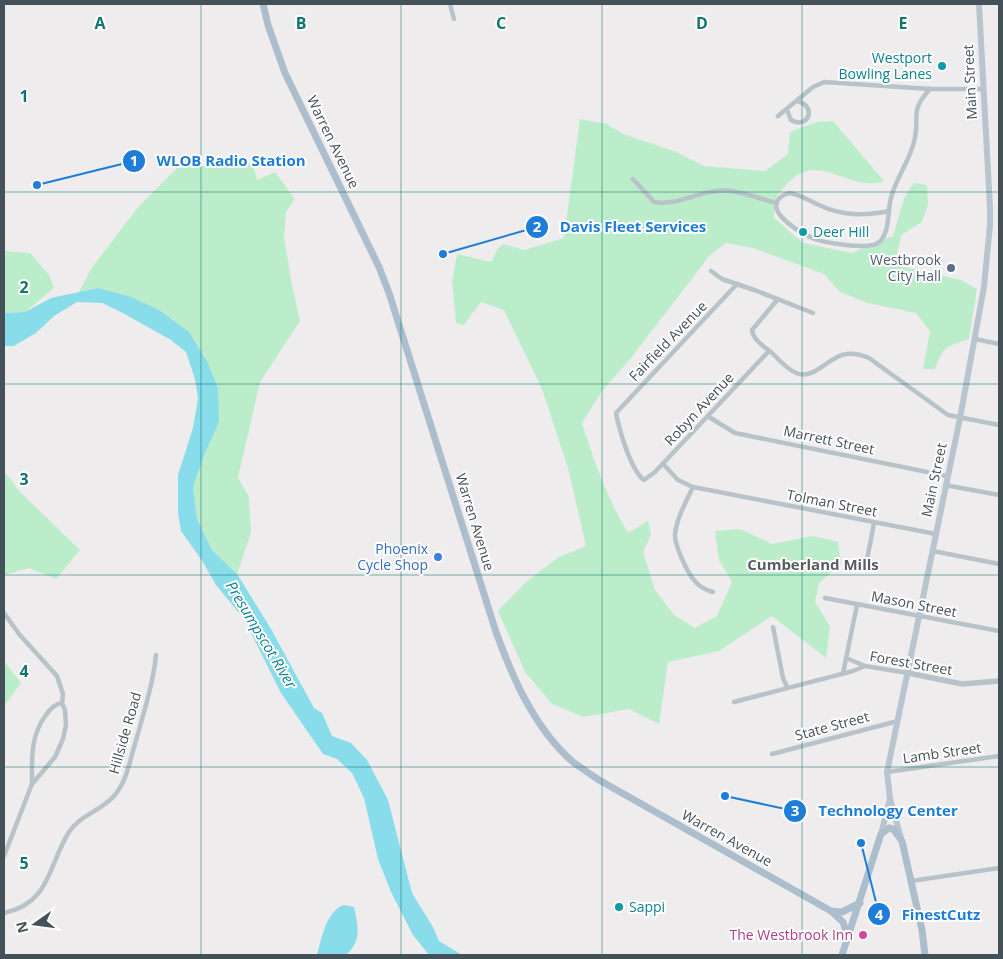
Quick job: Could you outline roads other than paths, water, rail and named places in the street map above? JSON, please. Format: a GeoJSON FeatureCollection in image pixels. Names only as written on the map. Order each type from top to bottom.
{"type":"FeatureCollection","features":[{"type":"Feature","properties":{"kind":"main road","name":"Warren Avenue"},"geometry":{"type":"LineString","coordinates":[[263,4],[268,25],[285,73],[379,267],[389,293],[496,632],[518,685],[534,714],[563,752],[598,780],[831,911],[843,922],[848,937]]}},
{"type":"Feature","properties":{"kind":"main road","name":"Main Street"},"geometry":{"type":"LineString","coordinates":[[924,955],[922,930],[912,881],[890,799],[887,772],[960,418],[984,287],[990,225],[979,4]]}},
{"type":"Feature","properties":{"kind":"main road"},"geometry":{"type":"LineString","coordinates":[[842,955],[860,903],[890,799]]}},
{"type":"Feature","properties":{"kind":"main road"},"geometry":{"type":"LineString","coordinates":[[881,834],[889,828],[902,841]]}},
{"type":"Feature","properties":{"kind":"main road"},"geometry":{"type":"LineString","coordinates":[[831,911],[842,912],[860,903]]}},
{"type":"Feature","properties":{"kind":"street"},"geometry":{"type":"LineString","coordinates":[[450,4],[454,19]]}},
{"type":"Feature","properties":{"kind":"street"},"geometry":{"type":"LineString","coordinates":[[778,116],[813,87],[824,82],[930,89],[983,89]]}},
{"type":"Feature","properties":{"kind":"street"},"geometry":{"type":"LineString","coordinates":[[889,211],[874,214],[844,214],[833,212],[800,195],[789,193],[784,195],[777,203],[779,216],[818,240],[840,244],[870,245],[881,241],[885,232],[895,186],[915,141],[918,104],[930,89]]}},
{"type":"Feature","properties":{"kind":"street"},"geometry":{"type":"LineString","coordinates":[[787,110],[789,117],[794,122],[804,122],[808,116],[809,109],[805,103],[797,101]]}},
{"type":"Feature","properties":{"kind":"street"},"geometry":{"type":"LineString","coordinates":[[632,179],[654,202],[658,203],[673,202],[717,190],[730,191],[777,203]]}},
{"type":"Feature","properties":{"kind":"street"},"geometry":{"type":"LineString","coordinates":[[711,271],[722,279],[813,313]]}},
{"type":"Feature","properties":{"kind":"street","name":"Fairfield Avenue"},"geometry":{"type":"LineString","coordinates":[[644,480],[634,470],[616,413],[737,284]]}},
{"type":"Feature","properties":{"kind":"street"},"geometry":{"type":"LineString","coordinates":[[778,299],[752,330],[755,338],[791,370],[808,374],[819,369],[833,358],[844,354],[864,356],[948,416],[999,426]]}},
{"type":"Feature","properties":{"kind":"street"},"geometry":{"type":"LineString","coordinates":[[975,339],[999,344]]}},
{"type":"Feature","properties":{"kind":"street","name":"Robyn Avenue"},"geometry":{"type":"LineString","coordinates":[[644,480],[649,478],[709,417],[769,351]]}},
{"type":"Feature","properties":{"kind":"street","name":"Marrett Street"},"geometry":{"type":"LineString","coordinates":[[709,417],[735,433],[948,476]]}},
{"type":"Feature","properties":{"kind":"street","name":"Tolman Street"},"geometry":{"type":"LineString","coordinates":[[663,464],[678,480],[693,486],[936,534]]}},
{"type":"Feature","properties":{"kind":"street"},"geometry":{"type":"LineString","coordinates":[[945,485],[999,495]]}},
{"type":"Feature","properties":{"kind":"street"},"geometry":{"type":"LineString","coordinates":[[693,486],[678,518],[675,536],[680,555],[694,580],[705,589],[713,592]]}},
{"type":"Feature","properties":{"kind":"street"},"geometry":{"type":"LineString","coordinates":[[866,565],[874,523]]}},
{"type":"Feature","properties":{"kind":"street"},"geometry":{"type":"LineString","coordinates":[[933,551],[999,564]]}},
{"type":"Feature","properties":{"kind":"street","name":"Mason Street"},"geometry":{"type":"LineString","coordinates":[[825,598],[999,631]]}},
{"type":"Feature","properties":{"kind":"street"},"geometry":{"type":"LineString","coordinates":[[843,673],[857,605]]}},
{"type":"Feature","properties":{"kind":"street"},"geometry":{"type":"LineString","coordinates":[[4,613],[19,634],[56,676],[63,694],[62,703],[65,710],[66,725],[64,739],[55,757],[32,784],[4,856]]}},
{"type":"Feature","properties":{"kind":"street"},"geometry":{"type":"LineString","coordinates":[[773,626],[783,678],[787,688]]}},
{"type":"Feature","properties":{"kind":"street","name":"Hillside Road"},"geometry":{"type":"LineString","coordinates":[[4,913],[19,908],[34,899],[47,881],[71,828],[109,801],[122,786],[142,722],[156,655]]}},
{"type":"Feature","properties":{"kind":"street"},"geometry":{"type":"LineString","coordinates":[[846,658],[865,666]]}},
{"type":"Feature","properties":{"kind":"street","name":"Forest Street"},"geometry":{"type":"LineString","coordinates":[[734,702],[865,666],[962,684],[999,681]]}},
{"type":"Feature","properties":{"kind":"street"},"geometry":{"type":"LineString","coordinates":[[32,784],[32,751],[36,733],[49,711],[62,703]]}},
{"type":"Feature","properties":{"kind":"street","name":"State Street"},"geometry":{"type":"LineString","coordinates":[[772,754],[898,721]]}},
{"type":"Feature","properties":{"kind":"street","name":"Lamb Street"},"geometry":{"type":"LineString","coordinates":[[887,772],[999,756]]}},
{"type":"Feature","properties":{"kind":"street"},"geometry":{"type":"LineString","coordinates":[[912,881],[999,868]]}},
{"type":"Feature","properties":{"kind":"water","name":"Presumpscot River"},"geometry":{"type":"Polygon","coordinates":[[[98,288],[131,297],[159,310],[189,332],[208,363],[218,389],[219,422],[193,487],[197,519],[212,550],[237,574],[271,629],[314,708],[322,713],[332,736],[351,743],[367,760],[388,800],[412,893],[433,927],[439,941],[462,955],[429,955],[413,935],[391,892],[378,859],[364,798],[352,773],[337,759],[323,754],[281,693],[244,619],[216,585],[203,562],[181,531],[178,513],[178,475],[193,428],[198,399],[195,379],[186,352],[171,340],[102,303],[77,302],[54,316],[36,333],[14,346],[4,346],[4,313],[25,312],[51,298],[98,288]]]}},
{"type":"Feature","properties":{"kind":"water"},"geometry":{"type":"Polygon","coordinates":[[[343,905],[354,907],[358,933],[355,944],[346,955],[317,955],[328,920],[343,905]]]}},
{"type":"Feature","properties":{"kind":"place","name":"Westport Bowling Lanes"},"geometry":{"type":"Point","coordinates":[942,66]}},
{"type":"Feature","properties":{"kind":"place","name":"WLOB Radio Station"},"geometry":{"type":"Point","coordinates":[37,185]}},
{"type":"Feature","properties":{"kind":"place","name":"Deer Hill"},"geometry":{"type":"Point","coordinates":[803,232]}},
{"type":"Feature","properties":{"kind":"place","name":"Davis Fleet Services"},"geometry":{"type":"Point","coordinates":[443,254]}},
{"type":"Feature","properties":{"kind":"place","name":"Westbrook City Hall"},"geometry":{"type":"Point","coordinates":[951,268]}},
{"type":"Feature","properties":{"kind":"place","name":"Phoenix Cycle Shop"},"geometry":{"type":"Point","coordinates":[438,557]}},
{"type":"Feature","properties":{"kind":"place","name":"Technology Center"},"geometry":{"type":"Point","coordinates":[725,796]}},
{"type":"Feature","properties":{"kind":"place","name":"FinestCutz"},"geometry":{"type":"Point","coordinates":[861,843]}},
{"type":"Feature","properties":{"kind":"place","name":"Sappi"},"geometry":{"type":"Point","coordinates":[619,907]}},
{"type":"Feature","properties":{"kind":"place","name":"The Westbrook Inn"},"geometry":{"type":"Point","coordinates":[863,935]}},
{"type":"Feature","properties":{"kind":"district","name":"Cumberland Mills"},"geometry":{"type":"Point","coordinates":[813,565]}}]}
